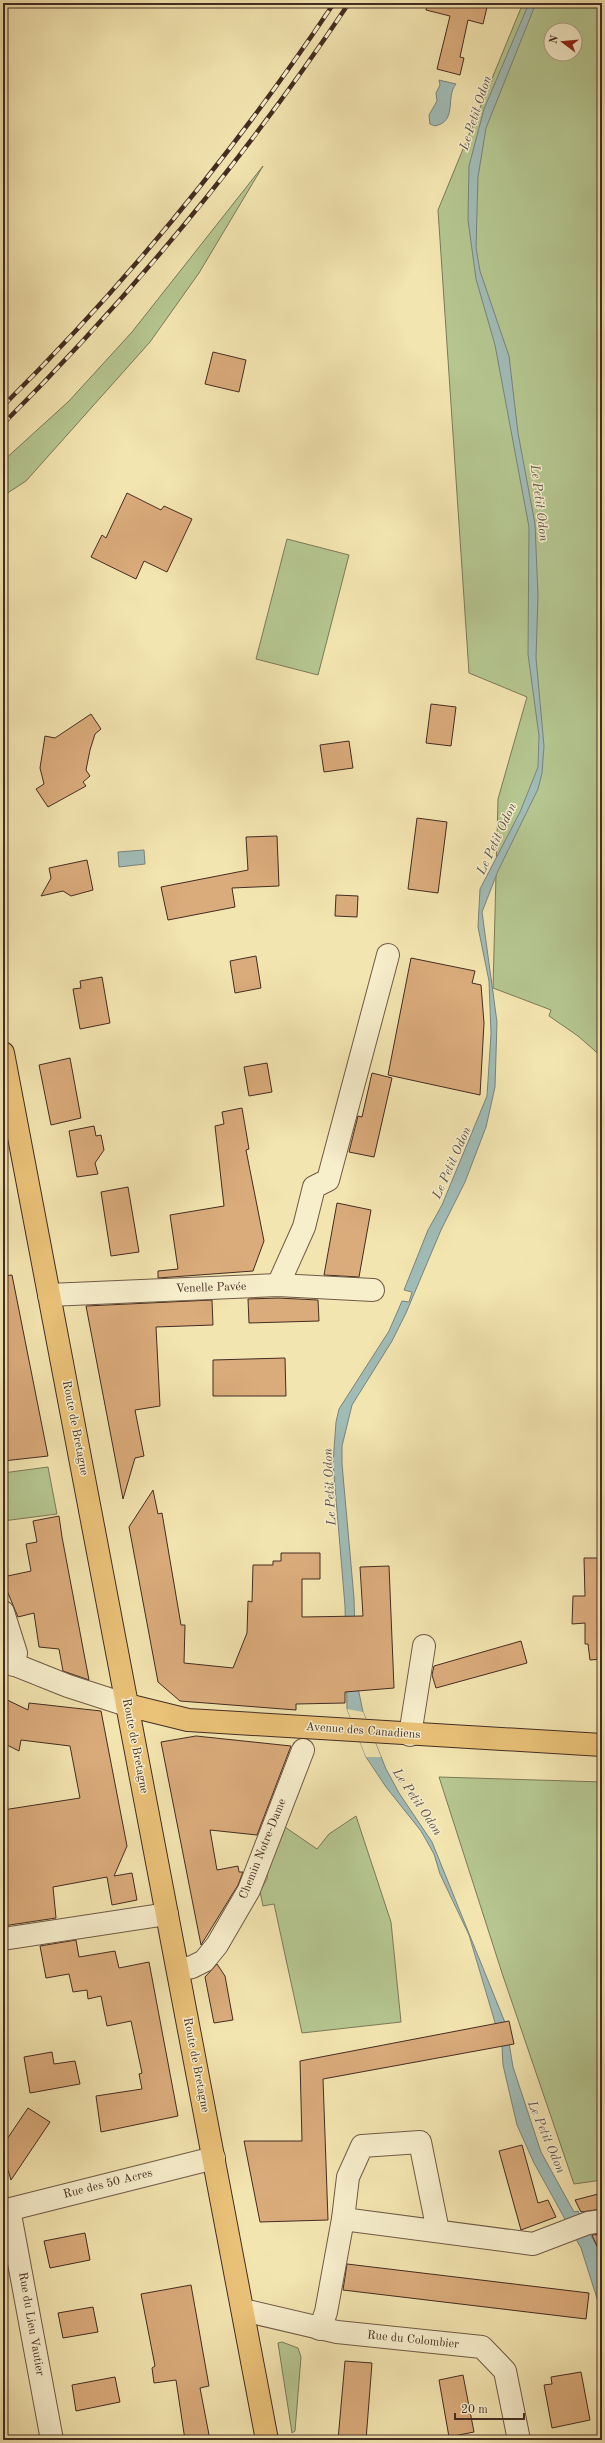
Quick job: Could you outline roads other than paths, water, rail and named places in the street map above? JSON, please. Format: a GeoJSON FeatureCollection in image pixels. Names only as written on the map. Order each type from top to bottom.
{"type":"FeatureCollection","features":[{"type":"Feature","properties":{"kind":"main road","name":"Route de Bretagne"},"geometry":{"type":"LineString","coordinates":[[3,1052],[267,2440]]}},
{"type":"Feature","properties":{"kind":"main road","name":"Avenue des Canadiens"},"geometry":{"type":"LineString","coordinates":[[127,1705],[188,1720],[410,1735],[602,1745]]}},
{"type":"Feature","properties":{"kind":"street"},"geometry":{"type":"LineString","coordinates":[[278,1286],[304,1227],[314,1187],[328,1180],[388,955]]}},
{"type":"Feature","properties":{"kind":"street","name":"Venelle Pavée"},"geometry":{"type":"LineString","coordinates":[[49,1295],[278,1286],[373,1290]]}},
{"type":"Feature","properties":{"kind":"street"},"geometry":{"type":"LineString","coordinates":[[3,1612],[16,1653],[8,1662],[68,1686],[127,1705]]}},
{"type":"Feature","properties":{"kind":"street"},"geometry":{"type":"LineString","coordinates":[[410,1735],[424,1646]]}},
{"type":"Feature","properties":{"kind":"street","name":"Chemin Notre-Dame"},"geometry":{"type":"LineString","coordinates":[[178,1970],[192,1967],[204,1961],[225,1932],[248,1890],[303,1750]]}},
{"type":"Feature","properties":{"kind":"street"},"geometry":{"type":"LineString","coordinates":[[3,1939],[167,1914]]}},
{"type":"Feature","properties":{"kind":"street"},"geometry":{"type":"LineString","coordinates":[[320,2329],[326,2312],[343,2219],[348,2177],[362,2146],[420,2142],[438,2231]]}},
{"type":"Feature","properties":{"kind":"street","name":"Rue des 50 Acres"},"geometry":{"type":"LineString","coordinates":[[6,2210],[214,2158]]}},
{"type":"Feature","properties":{"kind":"street","name":"Rue du Lieu Vautier"},"geometry":{"type":"LineString","coordinates":[[6,2210],[52,2440]]}},
{"type":"Feature","properties":{"kind":"street"},"geometry":{"type":"LineString","coordinates":[[343,2219],[533,2244],[586,2225]]}},
{"type":"Feature","properties":{"kind":"street","name":"Rue du Colombier"},"geometry":{"type":"LineString","coordinates":[[243,2310],[320,2329],[482,2347],[505,2371],[519,2440]]}},
{"type":"Feature","properties":{"kind":"water"},"geometry":{"type":"Polygon","coordinates":[[[529,3],[536,3],[486,128],[478,177],[476,248],[480,271],[509,356],[518,433],[535,524],[538,596],[536,658],[544,746],[542,773],[538,789],[498,871],[482,912],[497,1022],[495,1087],[486,1127],[465,1182],[441,1230],[406,1313],[392,1341],[352,1405],[342,1446],[342,1464],[354,1598],[356,1678],[363,1712],[386,1769],[399,1793],[432,1842],[506,2025],[513,2067],[541,2152],[574,2212],[578,2211],[602,2256],[602,2314],[581,2248],[534,2163],[517,2125],[503,2065],[502,2046],[469,1935],[440,1874],[434,1854],[421,1831],[386,1787],[366,1757],[347,1709],[345,1606],[333,1463],[336,1422],[339,1409],[389,1331],[402,1301],[409,1302],[412,1292],[404,1290],[428,1230],[442,1205],[487,1096],[491,1034],[489,981],[478,927],[480,889],[520,812],[538,767],[539,736],[528,654],[529,527],[495,345],[476,279],[468,220],[469,166],[484,109],[529,3]]]}},
{"type":"Feature","properties":{"kind":"water"},"geometry":{"type":"Polygon","coordinates":[[[439,80],[456,84],[451,95],[449,114],[442,123],[435,126],[430,124],[429,115],[437,101],[436,93],[440,85],[439,80]]]}},
{"type":"Feature","properties":{"kind":"water"},"geometry":{"type":"Polygon","coordinates":[[[144,850],[145,864],[119,867],[118,852],[144,850]]]}},
{"type":"Feature","properties":{"kind":"railway"},"geometry":{"type":"LineString","coordinates":[[3,406],[93,312],[179,213],[259,110],[334,3]]}},
{"type":"Feature","properties":{"kind":"railway"},"geometry":{"type":"LineString","coordinates":[[3,424],[98,325],[186,222],[270,115],[349,3]]}},
{"type":"Feature","properties":{"kind":"water label","name":"Le Petit Odon"},"geometry":{"type":"Point","coordinates":[476,113]}},
{"type":"Feature","properties":{"kind":"water label","name":"Le Petit Odon"},"geometry":{"type":"Point","coordinates":[539,503]}},
{"type":"Feature","properties":{"kind":"water label","name":"Le Petit Odon"},"geometry":{"type":"Point","coordinates":[497,839]}},
{"type":"Feature","properties":{"kind":"water label","name":"Le Petit Odon"},"geometry":{"type":"Point","coordinates":[452,1163]}},
{"type":"Feature","properties":{"kind":"water label","name":"Le Petit Odon"},"geometry":{"type":"Point","coordinates":[330,1487]}},
{"type":"Feature","properties":{"kind":"water label","name":"Le Petit Odon"},"geometry":{"type":"Point","coordinates":[417,1802]}},
{"type":"Feature","properties":{"kind":"water label","name":"Le Petit Odon"},"geometry":{"type":"Point","coordinates":[546,2137]}}]}
